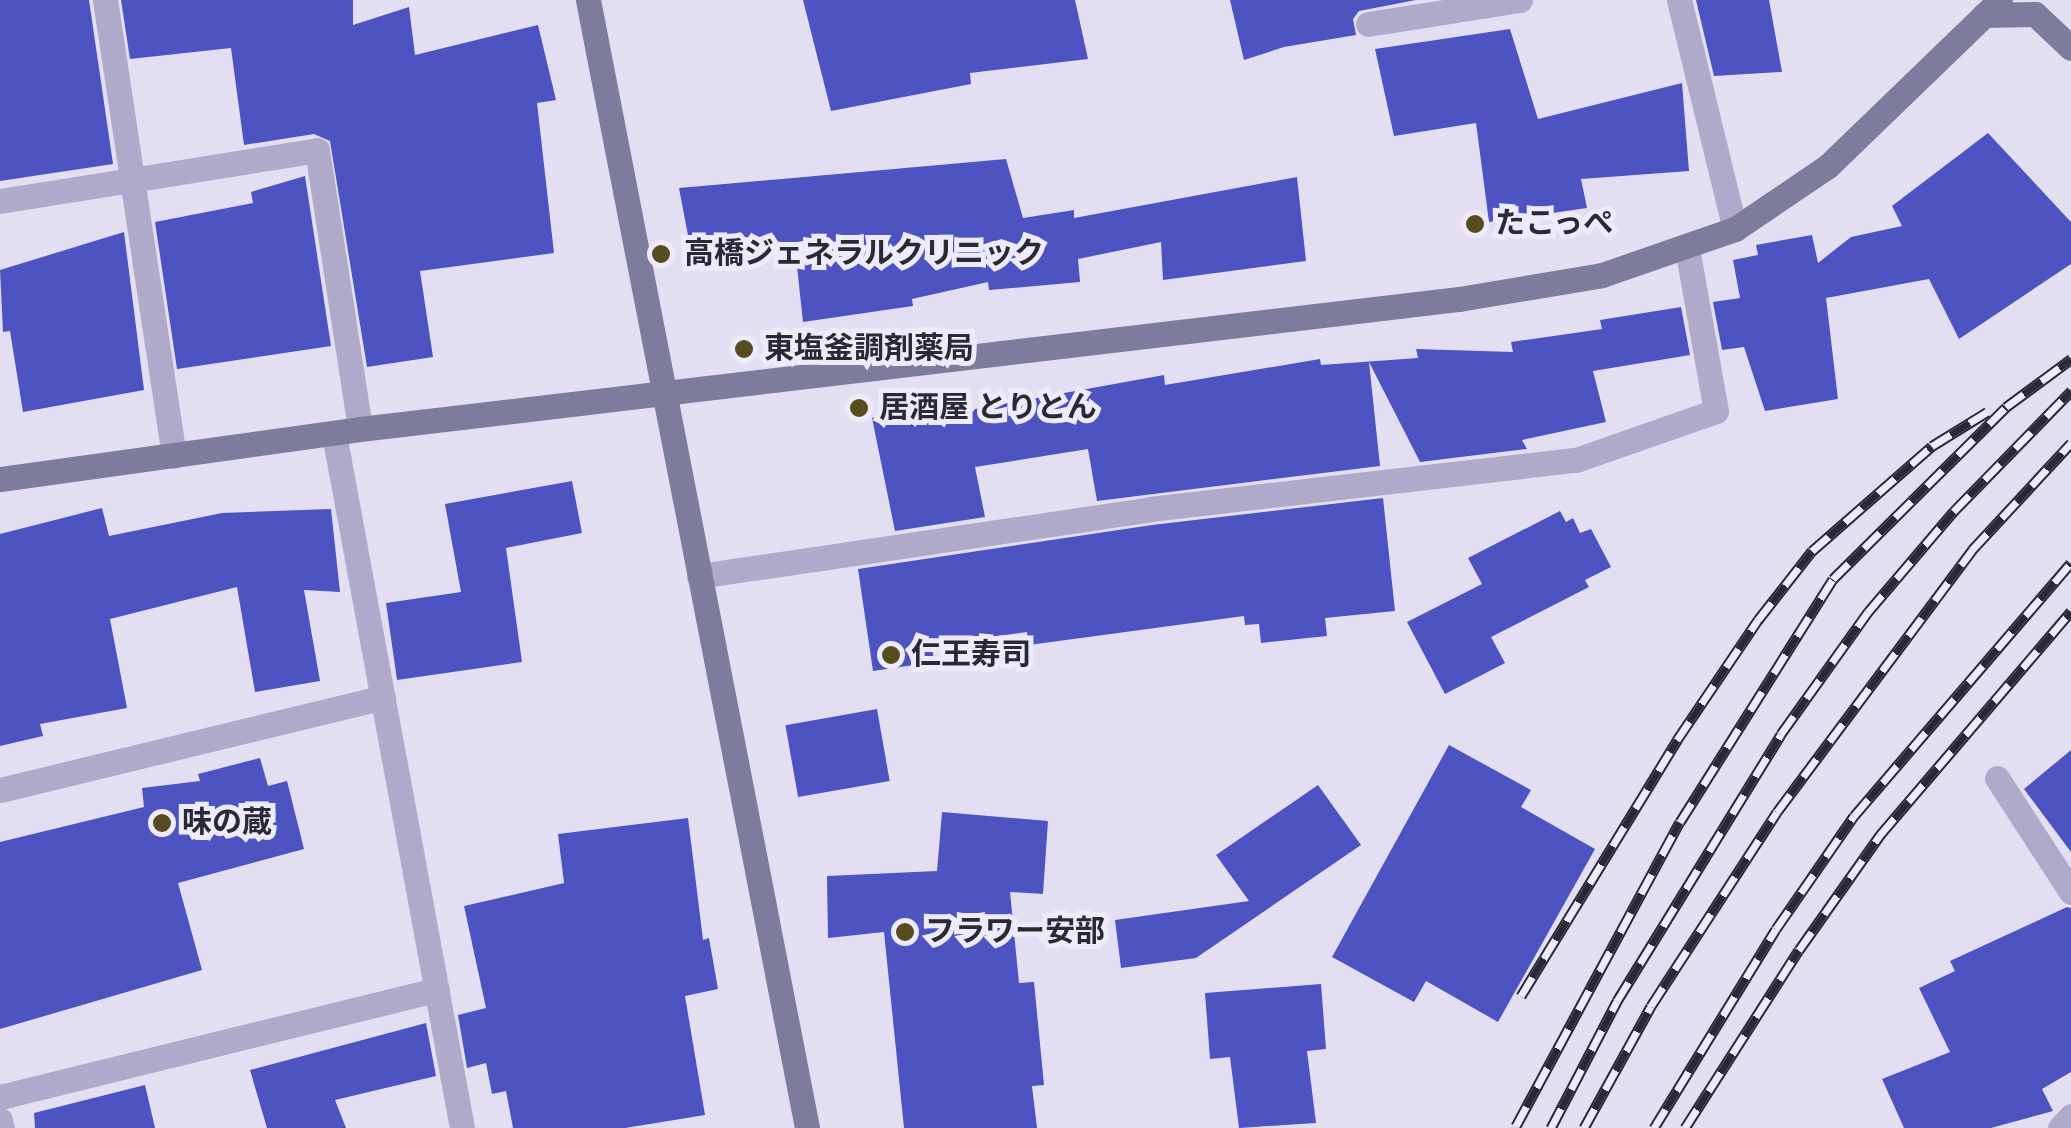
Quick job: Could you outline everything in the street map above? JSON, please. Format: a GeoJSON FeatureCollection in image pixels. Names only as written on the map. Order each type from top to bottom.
{"type":"FeatureCollection","features":[{"type":"Feature","properties":{"kind":"street"},"geometry":{"type":"LineString","coordinates":[[105,0],[174,456]]}},
{"type":"Feature","properties":{"kind":"street"},"geometry":{"type":"LineString","coordinates":[[588,0],[807,1128]]}},
{"type":"Feature","properties":{"kind":"street"},"geometry":{"type":"LineString","coordinates":[[1368,24],[1520,0]]}},
{"type":"Feature","properties":{"kind":"street"},"geometry":{"type":"LineString","coordinates":[[1678,0],[1734,229]]}},
{"type":"Feature","properties":{"kind":"street"},"geometry":{"type":"LineString","coordinates":[[0,479],[347,432],[1459,299],[1602,275],[1688,249],[1734,229],[1828,166],[1992,8],[2035,14],[2071,48]]}},
{"type":"Feature","properties":{"kind":"street"},"geometry":{"type":"LineString","coordinates":[[0,201],[317,150],[347,432],[383,697],[462,1128]]}},
{"type":"Feature","properties":{"kind":"street"},"geometry":{"type":"LineString","coordinates":[[699,576],[1150,509],[1576,460],[1716,411],[1688,249]]}},
{"type":"Feature","properties":{"kind":"street"},"geometry":{"type":"LineString","coordinates":[[0,790],[383,697]]}},
{"type":"Feature","properties":{"kind":"street"},"geometry":{"type":"LineString","coordinates":[[1997,778],[2071,892]]}},
{"type":"Feature","properties":{"kind":"street"},"geometry":{"type":"LineString","coordinates":[[0,1096],[437,990]]}},
{"type":"Feature","properties":{"kind":"street"},"geometry":{"type":"LineString","coordinates":[[2060,1128],[2071,1116]]}},
{"type":"Feature","properties":{"kind":"street"},"geometry":{"type":"LineString","coordinates":[[0,1120],[2,1128]]}},
{"type":"Feature","properties":{"kind":"building"},"geometry":{"type":"Polygon","coordinates":[[[0,0],[89,0],[113,164],[0,181],[0,0]]]}},
{"type":"Feature","properties":{"kind":"building"},"geometry":{"type":"Polygon","coordinates":[[[121,0],[353,0],[353,25],[409,7],[415,55],[538,25],[556,100],[537,103],[554,253],[420,271],[433,357],[367,367],[330,141],[314,134],[244,145],[231,48],[130,59],[121,0]]]}},
{"type":"Feature","properties":{"kind":"building"},"geometry":{"type":"Polygon","coordinates":[[[803,0],[1075,0],[1088,59],[970,73],[971,84],[831,111],[803,0]]]}},
{"type":"Feature","properties":{"kind":"building"},"geometry":{"type":"Polygon","coordinates":[[[1230,0],[1416,0],[1359,11],[1353,19],[1356,35],[1284,47],[1244,60],[1230,0]]]}},
{"type":"Feature","properties":{"kind":"building"},"geometry":{"type":"Polygon","coordinates":[[[1696,0],[1769,0],[1782,72],[1714,76],[1696,0]]]}},
{"type":"Feature","properties":{"kind":"building"},"geometry":{"type":"Polygon","coordinates":[[[1510,29],[1538,119],[1682,83],[1689,171],[1581,179],[1587,208],[1489,222],[1476,123],[1394,136],[1375,49],[1510,29]]]}},
{"type":"Feature","properties":{"kind":"building"},"geometry":{"type":"Polygon","coordinates":[[[1988,133],[2071,222],[2071,264],[1959,339],[1929,279],[1826,298],[1838,399],[1765,411],[1744,347],[1722,350],[1713,302],[1740,298],[1733,260],[1758,255],[1756,245],[1812,235],[1818,263],[1851,237],[1902,226],[1892,206],[1988,133]]]}},
{"type":"Feature","properties":{"kind":"building"},"geometry":{"type":"Polygon","coordinates":[[[1006,159],[1023,218],[1074,210],[1074,218],[1297,177],[1306,261],[1163,280],[1161,242],[1078,259],[1080,282],[989,290],[988,282],[912,299],[913,306],[803,322],[795,248],[694,267],[679,188],[1006,159]]]}},
{"type":"Feature","properties":{"kind":"building"},"geometry":{"type":"Polygon","coordinates":[[[305,176],[331,346],[177,369],[155,222],[253,203],[251,192],[305,176]]]}},
{"type":"Feature","properties":{"kind":"building"},"geometry":{"type":"Polygon","coordinates":[[[124,232],[144,390],[23,412],[10,331],[3,332],[0,270],[124,232]]]}},
{"type":"Feature","properties":{"kind":"building"},"geometry":{"type":"Polygon","coordinates":[[[1681,307],[1690,355],[1593,371],[1606,422],[1522,440],[1527,449],[1420,462],[1369,362],[1380,466],[1097,501],[1088,449],[975,467],[985,517],[895,531],[872,418],[962,400],[964,411],[1164,375],[1165,385],[1320,359],[1321,365],[1418,358],[1416,349],[1513,352],[1511,342],[1602,329],[1600,320],[1681,307]]]}},
{"type":"Feature","properties":{"kind":"building"},"geometry":{"type":"Polygon","coordinates":[[[572,481],[582,533],[506,548],[522,662],[397,680],[386,603],[461,592],[445,504],[572,481]]]}},
{"type":"Feature","properties":{"kind":"building"},"geometry":{"type":"Polygon","coordinates":[[[1383,498],[1395,611],[1325,618],[1327,636],[1261,643],[1259,624],[1245,625],[1244,616],[1029,645],[1027,632],[932,645],[934,662],[873,671],[858,569],[1152,525],[1383,498]]]}},
{"type":"Feature","properties":{"kind":"building"},"geometry":{"type":"Polygon","coordinates":[[[102,508],[109,536],[222,513],[331,509],[340,592],[304,590],[320,681],[255,692],[237,587],[110,619],[127,708],[40,724],[43,736],[0,746],[0,534],[102,508]]]}},
{"type":"Feature","properties":{"kind":"building"},"geometry":{"type":"Polygon","coordinates":[[[1560,511],[1566,522],[1573,518],[1580,533],[1591,529],[1611,567],[1585,580],[1589,587],[1491,637],[1505,663],[1445,694],[1407,622],[1482,584],[1468,558],[1560,511]]]}},
{"type":"Feature","properties":{"kind":"building"},"geometry":{"type":"Polygon","coordinates":[[[877,709],[890,781],[798,797],[785,725],[877,709]]]}},
{"type":"Feature","properties":{"kind":"building"},"geometry":{"type":"Polygon","coordinates":[[[1449,745],[1531,790],[1521,807],[1595,849],[1498,1022],[1426,981],[1414,1002],[1332,957],[1449,745]]]}},
{"type":"Feature","properties":{"kind":"building"},"geometry":{"type":"Polygon","coordinates":[[[2071,750],[2071,852],[2024,789],[2071,750]]]}},
{"type":"Feature","properties":{"kind":"building"},"geometry":{"type":"Polygon","coordinates":[[[260,758],[268,786],[287,781],[304,849],[178,883],[202,970],[0,1029],[0,842],[144,807],[142,788],[200,781],[198,774],[260,758]]]}},
{"type":"Feature","properties":{"kind":"building"},"geometry":{"type":"Polygon","coordinates":[[[1318,785],[1361,845],[1196,958],[1121,968],[1115,920],[1249,901],[1216,855],[1318,785]]]}},
{"type":"Feature","properties":{"kind":"building"},"geometry":{"type":"Polygon","coordinates":[[[942,812],[1048,821],[1043,894],[1010,892],[1019,983],[1034,982],[1044,1085],[1032,1086],[1037,1128],[904,1128],[884,932],[828,938],[827,876],[937,871],[942,812]]]}},
{"type":"Feature","properties":{"kind":"building"},"geometry":{"type":"Polygon","coordinates":[[[688,818],[703,940],[709,938],[718,989],[685,996],[705,1115],[625,1128],[513,1128],[506,1091],[492,1094],[486,1063],[467,1068],[458,1015],[486,1008],[464,906],[564,883],[558,834],[688,818]]]}},
{"type":"Feature","properties":{"kind":"building"},"geometry":{"type":"Polygon","coordinates":[[[2071,908],[2071,1072],[2042,1089],[2053,1111],[1991,1128],[1904,1128],[1882,1079],[1950,1052],[1919,988],[1955,971],[1950,961],[2071,908]]]}},
{"type":"Feature","properties":{"kind":"building"},"geometry":{"type":"Polygon","coordinates":[[[1321,984],[1326,1049],[1307,1051],[1316,1123],[1239,1128],[1230,1057],[1210,1059],[1205,993],[1321,984]]]}},
{"type":"Feature","properties":{"kind":"building"},"geometry":{"type":"Polygon","coordinates":[[[426,1023],[436,1076],[335,1100],[346,1128],[267,1128],[250,1070],[426,1023]]]}},
{"type":"Feature","properties":{"kind":"building"},"geometry":{"type":"Polygon","coordinates":[[[145,1085],[155,1128],[35,1128],[34,1113],[145,1085]]]}},
{"type":"Feature","properties":{"kind":"railway"},"geometry":{"type":"LineString","coordinates":[[1516,1126],[1680,822],[1833,579],[2006,407],[2071,359]]}},
{"type":"Feature","properties":{"kind":"railway"},"geometry":{"type":"LineString","coordinates":[[1551,1128],[1617,1001],[1781,734],[1868,612],[1954,511],[2071,391]]}},
{"type":"Feature","properties":{"kind":"railway"},"geometry":{"type":"LineString","coordinates":[[1521,996],[1677,740],[1758,620],[1812,551],[1932,446],[1987,412]]}},
{"type":"Feature","properties":{"kind":"railway"},"geometry":{"type":"LineString","coordinates":[[1584,1128],[1651,1006],[1777,812],[1972,550],[2071,443]]}},
{"type":"Feature","properties":{"kind":"railway"},"geometry":{"type":"LineString","coordinates":[[1654,1128],[1776,929],[1854,816],[2071,563]]}},
{"type":"Feature","properties":{"kind":"railway"},"geometry":{"type":"LineString","coordinates":[[1685,1128],[1799,950],[1880,835],[2071,611]]}},
{"type":"Feature","properties":{"kind":"place","name":"たこっぺ"},"geometry":{"type":"Point","coordinates":[1475,224]}},
{"type":"Feature","properties":{"kind":"place","name":"高橋ジェネラルクリニック"},"geometry":{"type":"Point","coordinates":[661,254]}},
{"type":"Feature","properties":{"kind":"place","name":"東塩釜調剤薬局"},"geometry":{"type":"Point","coordinates":[744,349]}},
{"type":"Feature","properties":{"kind":"place","name":"居酒屋 とりとん"},"geometry":{"type":"Point","coordinates":[859,408]}},
{"type":"Feature","properties":{"kind":"place","name":"仁王寿司"},"geometry":{"type":"Point","coordinates":[891,655]}},
{"type":"Feature","properties":{"kind":"place","name":"味の蔵"},"geometry":{"type":"Point","coordinates":[162,823]}},
{"type":"Feature","properties":{"kind":"place","name":"フラワー安部"},"geometry":{"type":"Point","coordinates":[905,932]}}]}
